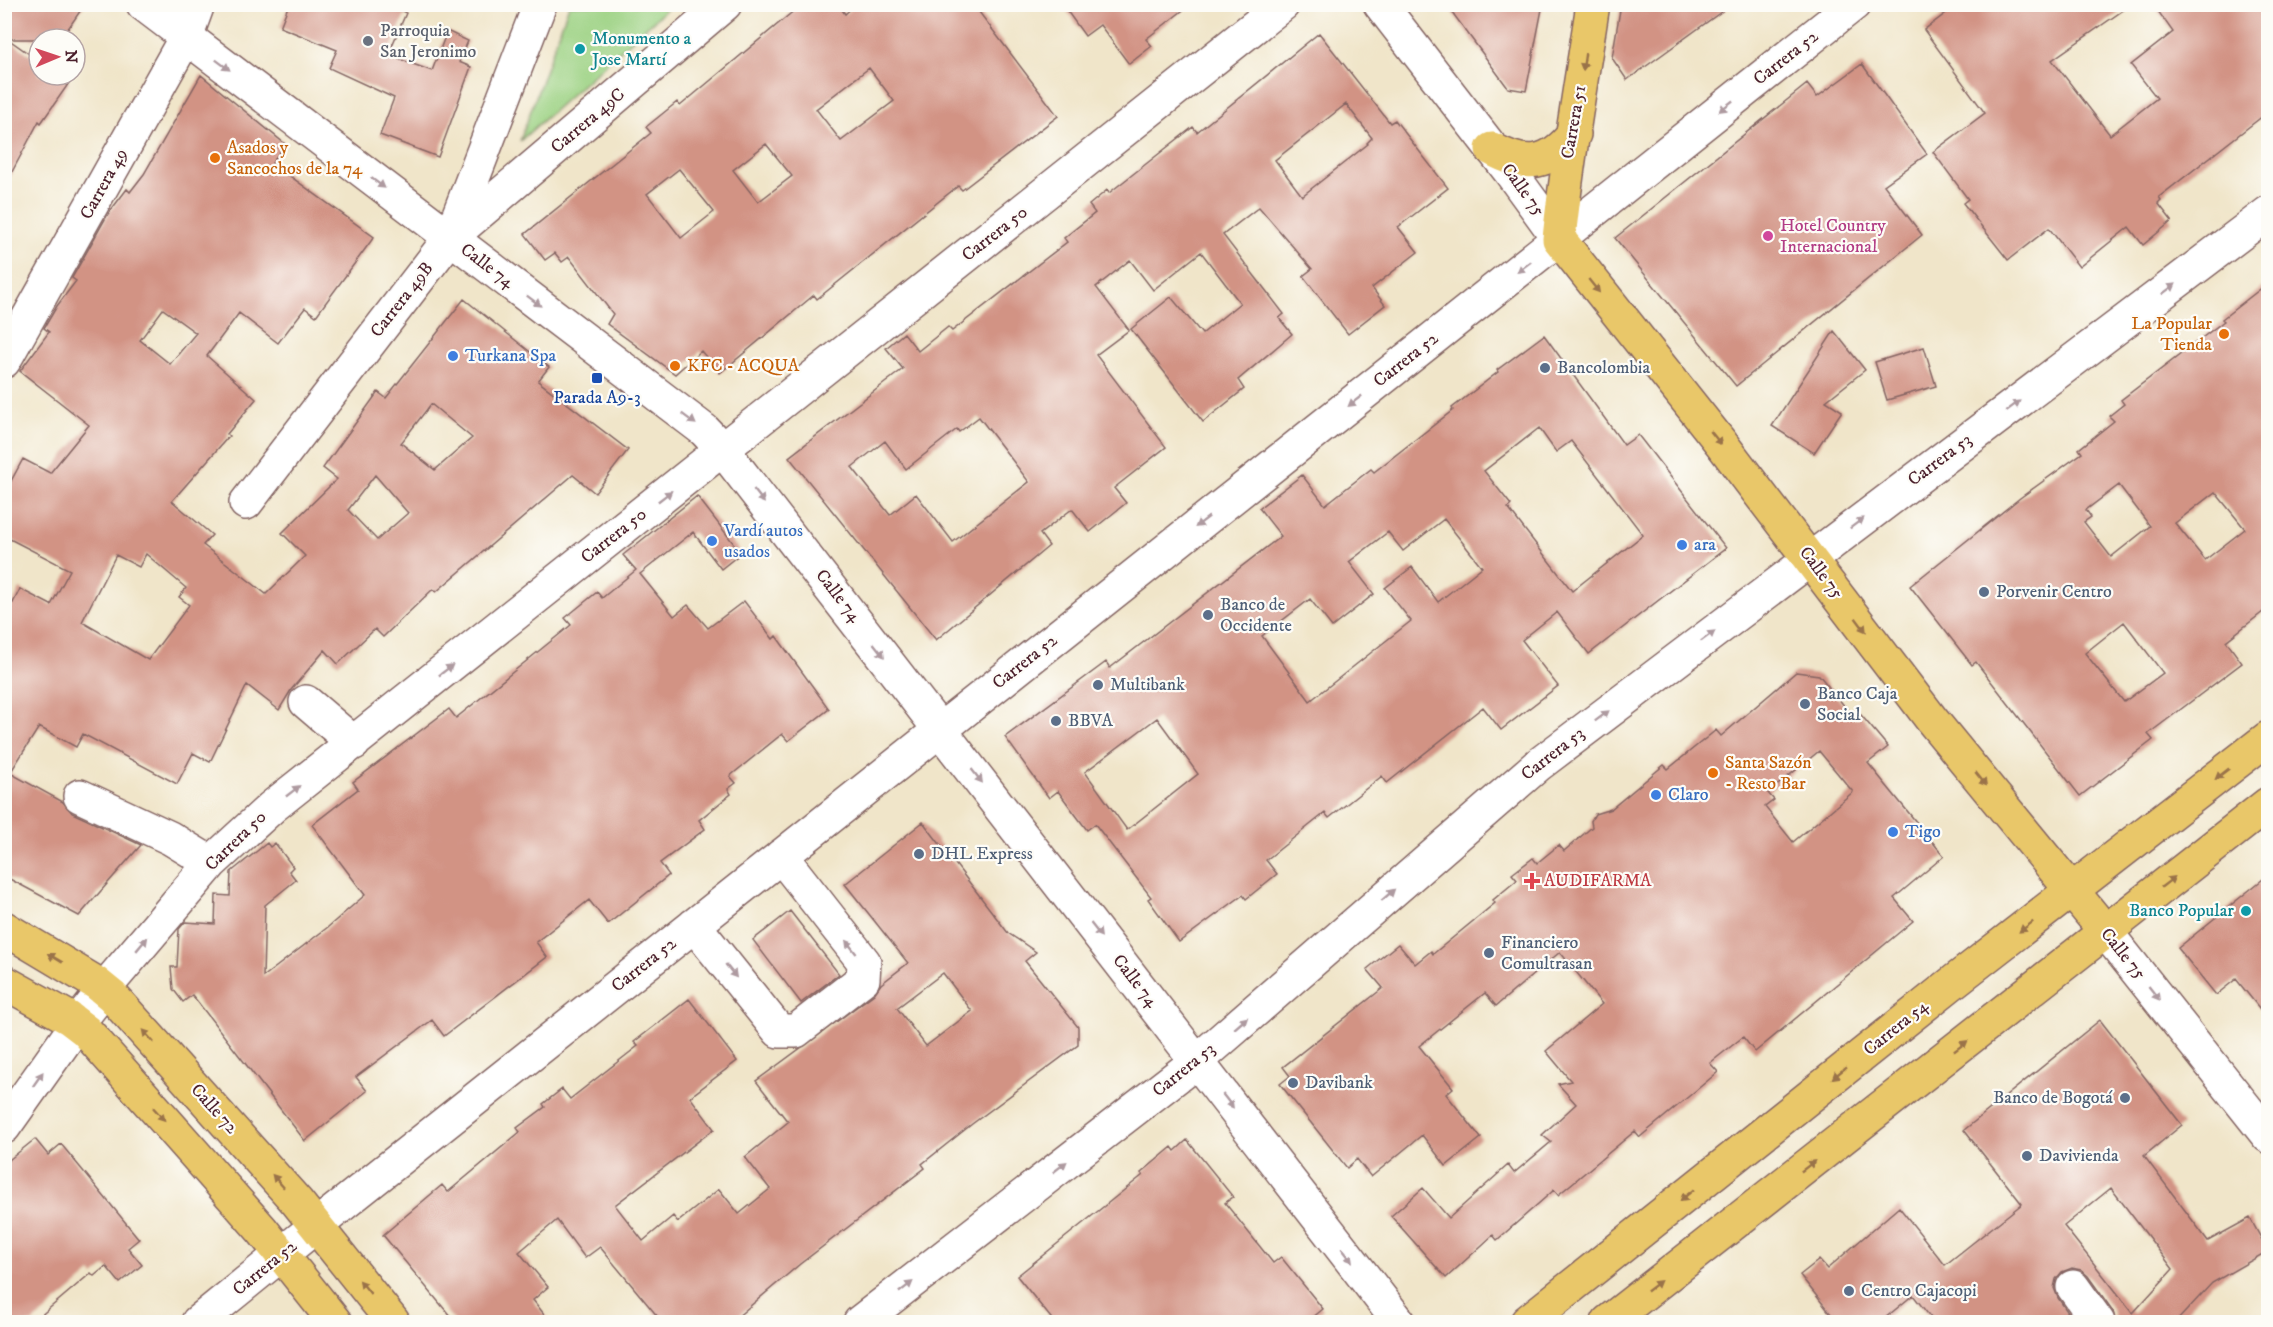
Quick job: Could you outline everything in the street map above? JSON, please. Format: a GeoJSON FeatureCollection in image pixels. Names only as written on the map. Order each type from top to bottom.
{"type":"FeatureCollection","features":[{"type":"Feature","properties":{"kind":"main road","name":"Carrera 51"},"geometry":{"type":"LineString","coordinates":[[1558,240],[1567,162],[1574,134],[1593,4]]}},
{"type":"Feature","properties":{"kind":"main road"},"geometry":{"type":"LineString","coordinates":[[1492,149],[1509,158],[1528,162],[1546,159],[1562,149],[1574,134]]}},
{"type":"Feature","properties":{"kind":"main road","name":"Calle 75"},"geometry":{"type":"LineString","coordinates":[[1558,240],[1810,558],[1932,720],[2105,931]]}},
{"type":"Feature","properties":{"kind":"main road","name":"Carrera 54"},"geometry":{"type":"LineString","coordinates":[[1527,1323],[1956,980],[2268,738]]}},
{"type":"Feature","properties":{"kind":"main road"},"geometry":{"type":"LineString","coordinates":[[1608,1323],[2268,804]]}},
{"type":"Feature","properties":{"kind":"main road","name":"Calle 72"},"geometry":{"type":"LineString","coordinates":[[4,928],[105,989],[316,1226],[393,1323]]}},
{"type":"Feature","properties":{"kind":"main road"},"geometry":{"type":"LineString","coordinates":[[4,982],[77,1024],[282,1256],[335,1323]]}},
{"type":"Feature","properties":{"kind":"main road"},"geometry":{"type":"LineString","coordinates":[[1736,1156],[1769,1196]]}},
{"type":"Feature","properties":{"kind":"street","name":"Calle 74"},"geometry":{"type":"LineString","coordinates":[[143,4],[704,430],[723,450],[941,729],[1399,1323]]}},
{"type":"Feature","properties":{"kind":"street","name":"Carrera 49"},"geometry":{"type":"LineString","coordinates":[[4,361],[186,37],[198,4]]}},
{"type":"Feature","properties":{"kind":"street","name":"Carrera 49B"},"geometry":{"type":"LineString","coordinates":[[246,503],[450,238],[540,4]]}},
{"type":"Feature","properties":{"kind":"street","name":"Carrera 49C"},"geometry":{"type":"LineString","coordinates":[[450,238],[725,4]]}},
{"type":"Feature","properties":{"kind":"street","name":"Carrera 50"},"geometry":{"type":"LineString","coordinates":[[4,1127],[77,1024],[105,989],[211,863],[272,807],[1283,4]]}},
{"type":"Feature","properties":{"kind":"street","name":"Calle 75"},"geometry":{"type":"LineString","coordinates":[[1380,4],[1492,149],[1558,240]]}},
{"type":"Feature","properties":{"kind":"street","name":"Carrera 52"},"geometry":{"type":"LineString","coordinates":[[198,1323],[316,1226],[1854,4]]}},
{"type":"Feature","properties":{"kind":"street","name":"Carrera 53"},"geometry":{"type":"LineString","coordinates":[[860,1323],[1197,1061],[1538,765],[2268,213]]}},
{"type":"Feature","properties":{"kind":"street"},"geometry":{"type":"LineString","coordinates":[[306,702],[354,743]]}},
{"type":"Feature","properties":{"kind":"street"},"geometry":{"type":"LineString","coordinates":[[80,796],[171,838],[211,863]]}},
{"type":"Feature","properties":{"kind":"street"},"geometry":{"type":"LineString","coordinates":[[694,925],[779,1031],[796,1031],[863,979],[864,962],[781,856]]}},
{"type":"Feature","properties":{"kind":"street","name":"Calle 75"},"geometry":{"type":"LineString","coordinates":[[2105,931],[2268,1136]]}},
{"type":"Feature","properties":{"kind":"street"},"geometry":{"type":"LineString","coordinates":[[2073,1287],[2098,1323]]}},
{"type":"Feature","properties":{"kind":"green space"},"geometry":{"type":"Polygon","coordinates":[[[569,5],[671,5],[520,141],[569,5]]]}},
{"type":"Feature","properties":{"kind":"building"},"geometry":{"type":"Polygon","coordinates":[[[4,4],[85,4],[69,27],[27,27],[27,39],[8,39],[27,52],[27,87],[66,87],[41,123],[39,121],[4,187],[4,4]]]}},
{"type":"Feature","properties":{"kind":"building"},"geometry":{"type":"Polygon","coordinates":[[[289,4],[388,4],[406,13],[388,55],[432,71],[447,31],[468,41],[459,62],[471,67],[438,157],[380,135],[394,98],[329,68],[337,50],[280,27],[289,4]]]}},
{"type":"Feature","properties":{"kind":"building"},"geometry":{"type":"Polygon","coordinates":[[[802,4],[838,4],[845,14],[856,4],[973,4],[1058,116],[962,190],[958,186],[817,299],[814,295],[720,373],[701,351],[675,374],[607,324],[613,314],[569,257],[562,262],[555,253],[545,260],[525,234],[651,133],[646,127],[677,102],[680,106],[802,4]],[[869,68],[816,109],[841,141],[894,101],[869,68]],[[766,144],[733,170],[758,202],[792,176],[766,144]],[[679,169],[647,194],[681,238],[714,212],[679,169]]]}},
{"type":"Feature","properties":{"kind":"building"},"geometry":{"type":"Polygon","coordinates":[[[1062,4],[1191,4],[1146,39],[1152,46],[1129,64],[1100,25],[1085,36],[1062,4]]]}},
{"type":"Feature","properties":{"kind":"building"},"geometry":{"type":"Polygon","coordinates":[[[1446,4],[1543,4],[1526,91],[1508,88],[1446,4]]]}},
{"type":"Feature","properties":{"kind":"building"},"geometry":{"type":"Polygon","coordinates":[[[1621,4],[1732,4],[1627,80],[1612,58],[1621,4]]]}},
{"type":"Feature","properties":{"kind":"building"},"geometry":{"type":"Polygon","coordinates":[[[1958,4],[2132,4],[2052,60],[2110,135],[2157,98],[2131,65],[2173,32],[2153,4],[2268,4],[2268,112],[2159,197],[2161,200],[2158,203],[2172,221],[2143,245],[2129,227],[2079,267],[2049,228],[2008,260],[1963,203],[1968,199],[1933,152],[1985,113],[1924,30],[1958,4]]]}},
{"type":"Feature","properties":{"kind":"building"},"geometry":{"type":"Polygon","coordinates":[[[1319,33],[1390,123],[1395,120],[1448,188],[1398,227],[1418,252],[1372,288],[1385,305],[1348,334],[1303,276],[1312,269],[1259,207],[1223,235],[1284,314],[1279,318],[1292,334],[1238,380],[1244,389],[1203,422],[1131,329],[1171,297],[1202,334],[1240,303],[1201,252],[1153,290],[1130,260],[1096,287],[1129,330],[1096,355],[1166,447],[1114,488],[1126,503],[1090,532],[1072,509],[1040,534],[1049,546],[936,640],[789,457],[903,369],[886,348],[904,333],[918,351],[948,327],[952,331],[1067,242],[1064,238],[1095,213],[1089,205],[1107,190],[1109,193],[1193,127],[1197,132],[1319,33]],[[1346,104],[1275,160],[1302,196],[1368,144],[1372,138],[1346,104]],[[979,417],[959,432],[957,429],[906,469],[885,441],[852,467],[890,515],[916,494],[953,542],[1029,482],[979,417]]]}},
{"type":"Feature","properties":{"kind":"building","name":"Hotel Country Internacional"},"geometry":{"type":"Polygon","coordinates":[[[1862,64],[1927,154],[1884,185],[1922,235],[1736,386],[1615,238],[1807,84],[1817,97],[1862,64]]]}},
{"type":"Feature","properties":{"kind":"building"},"geometry":{"type":"Polygon","coordinates":[[[201,75],[285,144],[272,163],[374,237],[316,316],[305,308],[278,343],[239,313],[207,356],[256,399],[227,434],[229,436],[172,501],[212,535],[203,545],[266,594],[305,556],[282,533],[337,479],[323,468],[378,392],[386,398],[464,299],[549,367],[538,381],[628,450],[595,493],[573,475],[436,592],[433,589],[383,637],[375,629],[338,664],[325,650],[291,690],[279,710],[247,685],[210,762],[193,753],[177,784],[83,734],[76,747],[39,727],[10,773],[63,802],[72,813],[141,845],[79,916],[4,876],[4,598],[13,603],[20,589],[51,605],[70,570],[4,536],[4,494],[23,459],[50,473],[89,425],[20,371],[49,332],[44,328],[76,281],[72,278],[108,214],[127,189],[130,192],[144,174],[201,75]],[[163,309],[140,340],[170,364],[196,333],[163,309]],[[431,404],[401,443],[435,470],[472,438],[431,404]],[[375,475],[348,510],[377,540],[408,513],[375,475]],[[146,554],[139,567],[116,555],[82,622],[148,660],[189,605],[179,597],[186,588],[146,554]]]}},
{"type":"Feature","properties":{"kind":"building"},"geometry":{"type":"Polygon","coordinates":[[[2268,283],[2268,608],[2226,641],[2242,663],[2148,734],[2153,740],[2080,796],[1976,662],[1972,665],[1910,586],[2020,498],[2082,453],[2079,449],[2114,421],[2109,416],[2124,404],[2121,400],[2224,321],[2222,319],[2268,283]],[[2119,485],[2086,510],[2091,517],[2084,522],[2111,557],[2150,526],[2119,485]],[[2215,492],[2175,523],[2205,560],[2245,529],[2215,492]],[[2124,622],[2085,653],[2124,702],[2163,673],[2124,622]]]}},
{"type":"Feature","properties":{"kind":"building"},"geometry":{"type":"Polygon","coordinates":[[[1834,331],[1865,370],[1826,401],[1842,411],[1814,453],[1772,426],[1834,331]]]}},
{"type":"Feature","properties":{"kind":"building"},"geometry":{"type":"Polygon","coordinates":[[[1544,335],[1624,445],[1638,435],[1726,548],[1589,654],[1557,612],[1522,640],[1558,686],[1501,730],[1483,707],[1387,783],[1382,776],[1329,818],[1325,813],[1266,860],[1277,874],[1246,899],[1243,895],[1179,942],[1148,899],[1151,897],[1095,824],[1087,830],[1058,791],[1049,798],[1005,737],[1106,662],[1110,668],[1281,536],[1259,508],[1302,475],[1325,505],[1371,469],[1374,472],[1453,410],[1452,408],[1498,372],[1497,370],[1544,335]],[[1539,428],[1484,471],[1511,505],[1508,508],[1572,591],[1643,535],[1571,441],[1556,452],[1539,428]],[[1444,519],[1403,551],[1388,532],[1349,562],[1374,594],[1332,627],[1310,599],[1262,636],[1310,701],[1411,621],[1385,588],[1412,567],[1438,602],[1482,567],[1444,519]],[[1157,718],[1085,772],[1127,830],[1198,774],[1157,718]]]}},
{"type":"Feature","properties":{"kind":"building"},"geometry":{"type":"Polygon","coordinates":[[[1924,347],[1936,386],[1887,400],[1875,362],[1924,347]]]}},
{"type":"Feature","properties":{"kind":"building"},"geometry":{"type":"Polygon","coordinates":[[[697,496],[741,553],[721,569],[693,532],[640,574],[674,616],[688,605],[708,628],[744,601],[773,639],[776,636],[829,709],[788,741],[782,734],[730,776],[736,783],[728,789],[731,794],[699,820],[705,829],[660,863],[669,875],[608,924],[589,900],[536,942],[547,957],[444,1036],[432,1020],[356,1077],[367,1091],[305,1141],[192,995],[183,1002],[173,989],[171,967],[177,967],[179,929],[185,922],[215,924],[216,895],[230,896],[231,872],[267,843],[270,847],[275,843],[293,867],[289,871],[296,880],[265,905],[263,977],[328,927],[365,895],[312,825],[358,789],[353,782],[449,709],[456,718],[571,625],[565,618],[597,592],[602,598],[636,570],[623,555],[697,496]]]}},
{"type":"Feature","properties":{"kind":"building"},"geometry":{"type":"Polygon","coordinates":[[[1796,672],[1819,675],[1855,719],[1861,715],[1888,747],[1868,763],[1944,856],[1894,898],[1913,921],[1755,1052],[1743,1037],[1710,1063],[1718,1072],[1640,1137],[1635,1131],[1558,1195],[1554,1190],[1497,1240],[1493,1235],[1446,1278],[1391,1216],[1423,1188],[1449,1218],[1508,1165],[1514,1173],[1551,1142],[1542,1135],[1576,1104],[1558,1084],[1571,1081],[1546,1051],[1602,1004],[1560,952],[1496,1006],[1485,993],[1419,1046],[1453,1088],[1446,1094],[1481,1138],[1446,1166],[1422,1135],[1371,1177],[1357,1159],[1347,1168],[1280,1084],[1290,1076],[1283,1067],[1383,988],[1367,969],[1398,944],[1415,964],[1431,951],[1433,954],[1495,903],[1493,900],[1517,880],[1512,874],[1533,858],[1537,863],[1559,845],[1564,851],[1592,827],[1591,821],[1595,814],[1611,809],[1664,765],[1668,769],[1716,730],[1721,736],[1796,672]],[[1819,751],[1768,793],[1774,800],[1765,807],[1793,842],[1853,792],[1819,751]]]}},
{"type":"Feature","properties":{"kind":"building"},"geometry":{"type":"Polygon","coordinates":[[[923,822],[1008,933],[1036,952],[1025,961],[1078,1027],[1078,1045],[972,1124],[922,1164],[925,1168],[800,1264],[730,1323],[663,1323],[600,1247],[585,1258],[557,1220],[519,1252],[548,1287],[533,1300],[551,1323],[456,1323],[383,1235],[442,1185],[448,1192],[520,1132],[517,1128],[545,1107],[543,1104],[562,1089],[570,1099],[638,1046],[634,1042],[689,999],[737,1061],[690,1097],[714,1129],[615,1205],[643,1241],[673,1216],[678,1222],[719,1189],[739,1214],[770,1189],[745,1157],[788,1122],[756,1081],[874,994],[881,984],[908,963],[845,884],[923,822]],[[943,973],[897,1008],[926,1046],[972,1011],[943,973]]]}},
{"type":"Feature","properties":{"kind":"building","name":"Banco Popular"},"geometry":{"type":"Polygon","coordinates":[[[2268,875],[2268,1019],[2236,979],[2216,995],[2178,948],[2268,875]]]}},
{"type":"Feature","properties":{"kind":"building"},"geometry":{"type":"Polygon","coordinates":[[[790,911],[839,974],[801,1003],[753,940],[790,911]]]}},
{"type":"Feature","properties":{"kind":"building"},"geometry":{"type":"Polygon","coordinates":[[[2100,1020],[2182,1125],[2144,1156],[2208,1241],[2250,1218],[2268,1251],[2212,1283],[2175,1323],[2116,1323],[2113,1311],[2088,1276],[2081,1270],[2072,1268],[2062,1272],[2056,1279],[2054,1288],[2075,1323],[1935,1323],[1913,1295],[1879,1323],[1838,1323],[1800,1275],[1819,1260],[1827,1269],[1899,1207],[1945,1265],[2022,1204],[1964,1130],[2100,1020]],[[2111,1188],[2064,1226],[2133,1313],[2173,1269],[2111,1188]]]}},
{"type":"Feature","properties":{"kind":"building"},"geometry":{"type":"Polygon","coordinates":[[[35,1139],[48,1155],[61,1144],[139,1239],[128,1248],[142,1265],[120,1283],[106,1266],[94,1276],[91,1273],[32,1323],[4,1323],[4,1164],[35,1139]]]}},
{"type":"Feature","properties":{"kind":"building"},"geometry":{"type":"Polygon","coordinates":[[[1187,1140],[1233,1197],[1225,1203],[1273,1263],[1281,1257],[1323,1309],[1306,1323],[1055,1323],[1017,1276],[1143,1175],[1141,1173],[1172,1147],[1175,1151],[1187,1140]]]}},
{"type":"Feature","properties":{"kind":"place","name":"Parroquia San Jeronimo"},"geometry":{"type":"Point","coordinates":[368,41]}},
{"type":"Feature","properties":{"kind":"place","name":"Monumento a Jose Martí"},"geometry":{"type":"Point","coordinates":[580,49]}},
{"type":"Feature","properties":{"kind":"place","name":"Asados y Sancochos de la 74"},"geometry":{"type":"Point","coordinates":[215,158]}},
{"type":"Feature","properties":{"kind":"place","name":"Hotel Country Internacional"},"geometry":{"type":"Point","coordinates":[1768,236]}},
{"type":"Feature","properties":{"kind":"place","name":"La Popular Tienda"},"geometry":{"type":"Point","coordinates":[2224,334]}},
{"type":"Feature","properties":{"kind":"place","name":"Turkana Spa"},"geometry":{"type":"Point","coordinates":[453,356]}},
{"type":"Feature","properties":{"kind":"place","name":"KFC - ACQUA"},"geometry":{"type":"Point","coordinates":[675,366]}},
{"type":"Feature","properties":{"kind":"place","name":"Bancolombia"},"geometry":{"type":"Point","coordinates":[1545,368]}},
{"type":"Feature","properties":{"kind":"place","name":"Parada A9-3"},"geometry":{"type":"Point","coordinates":[597,378]}},
{"type":"Feature","properties":{"kind":"place","name":"Vardí autos usados"},"geometry":{"type":"Point","coordinates":[712,541]}},
{"type":"Feature","properties":{"kind":"place","name":"ara"},"geometry":{"type":"Point","coordinates":[1682,545]}},
{"type":"Feature","properties":{"kind":"place","name":"Porvenir Centro"},"geometry":{"type":"Point","coordinates":[1984,592]}},
{"type":"Feature","properties":{"kind":"place","name":"Banco de Occidente"},"geometry":{"type":"Point","coordinates":[1208,615]}},
{"type":"Feature","properties":{"kind":"place","name":"Multibank"},"geometry":{"type":"Point","coordinates":[1098,685]}},
{"type":"Feature","properties":{"kind":"place","name":"Banco Caja Social"},"geometry":{"type":"Point","coordinates":[1805,704]}},
{"type":"Feature","properties":{"kind":"place","name":"BBVA"},"geometry":{"type":"Point","coordinates":[1056,721]}},
{"type":"Feature","properties":{"kind":"place","name":"Santa Sazón - Resto Bar"},"geometry":{"type":"Point","coordinates":[1713,773]}},
{"type":"Feature","properties":{"kind":"place","name":"Claro"},"geometry":{"type":"Point","coordinates":[1656,795]}},
{"type":"Feature","properties":{"kind":"place","name":"Tigo"},"geometry":{"type":"Point","coordinates":[1893,832]}},
{"type":"Feature","properties":{"kind":"place","name":"DHL Express"},"geometry":{"type":"Point","coordinates":[919,854]}},
{"type":"Feature","properties":{"kind":"place","name":"AUDIFARMA"},"geometry":{"type":"Point","coordinates":[1532,881]}},
{"type":"Feature","properties":{"kind":"place","name":"Banco Popular"},"geometry":{"type":"Point","coordinates":[2246,911]}},
{"type":"Feature","properties":{"kind":"place","name":"Financiero Comultrasan"},"geometry":{"type":"Point","coordinates":[1489,953]}},
{"type":"Feature","properties":{"kind":"place","name":"Davibank"},"geometry":{"type":"Point","coordinates":[1293,1083]}},
{"type":"Feature","properties":{"kind":"place","name":"Banco de Bogotá"},"geometry":{"type":"Point","coordinates":[2125,1098]}},
{"type":"Feature","properties":{"kind":"place","name":"Davivienda"},"geometry":{"type":"Point","coordinates":[2027,1156]}},
{"type":"Feature","properties":{"kind":"place","name":"Centro Cajacopi"},"geometry":{"type":"Point","coordinates":[1849,1291]}}]}
